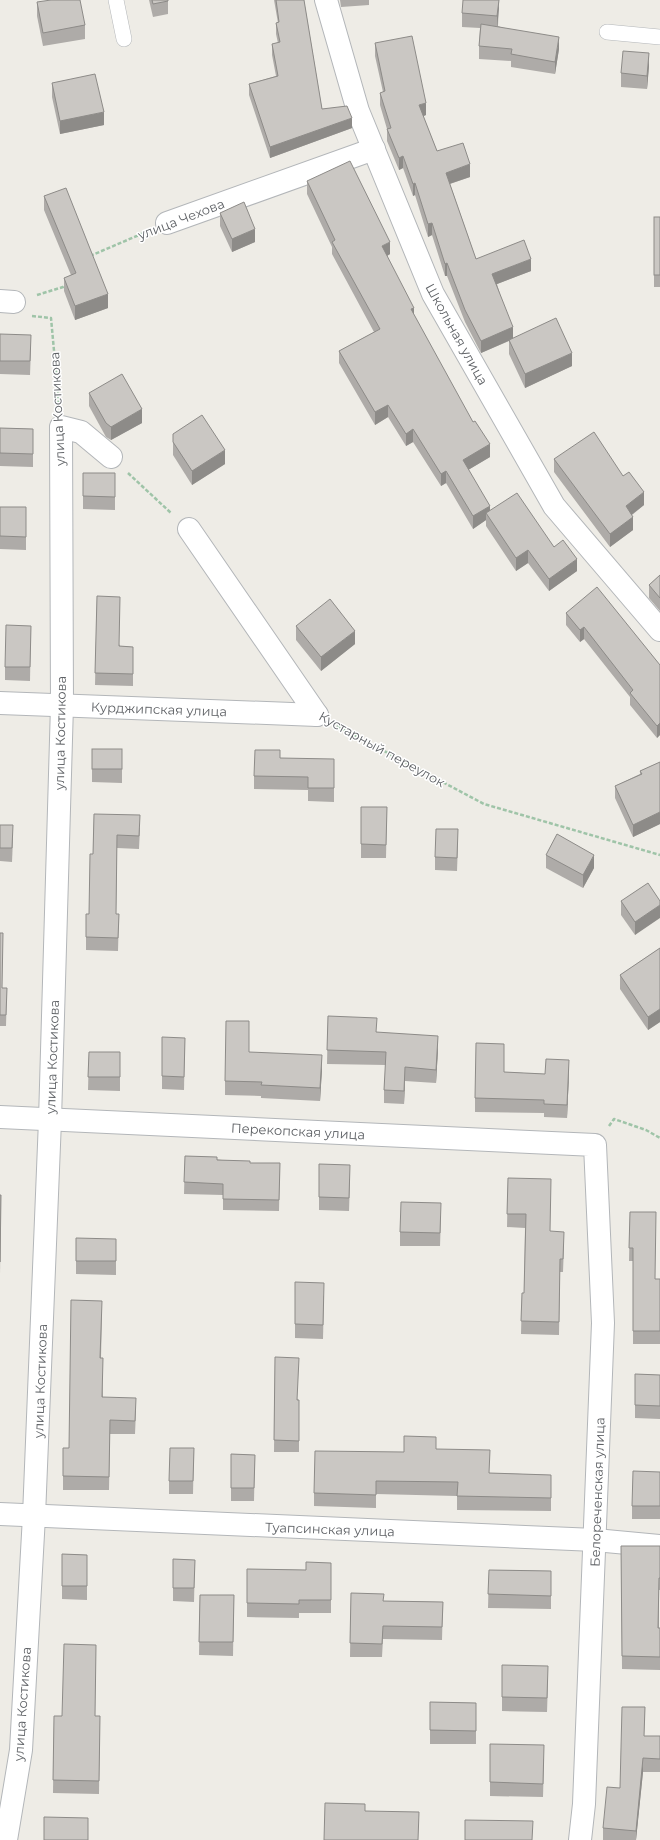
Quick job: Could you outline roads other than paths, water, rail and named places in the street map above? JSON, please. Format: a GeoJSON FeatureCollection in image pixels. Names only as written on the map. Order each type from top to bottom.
{"type":"FeatureCollection","features":[{"type":"Feature","properties":{"kind":"street","name":"Школьная улица"},"geometry":{"type":"LineString","coordinates":[[326,0],[358,112],[433,294],[554,506],[660,630]]}},
{"type":"Feature","properties":{"kind":"street","name":"улица Чехова"},"geometry":{"type":"LineString","coordinates":[[167,223],[374,149]]}},
{"type":"Feature","properties":{"kind":"street","name":"улица Костикова"},"geometry":{"type":"LineString","coordinates":[[6,1840],[21,1750],[34,1516],[50,1120],[62,705],[61,428],[81,432],[111,458]]}},
{"type":"Feature","properties":{"kind":"street","name":"Кустарный переулок"},"geometry":{"type":"LineString","coordinates":[[189,529],[317,715]]}},
{"type":"Feature","properties":{"kind":"street","name":"Курджипская улица"},"geometry":{"type":"LineString","coordinates":[[0,703],[317,715]]}},
{"type":"Feature","properties":{"kind":"street","name":"Перекопская улица"},"geometry":{"type":"LineString","coordinates":[[0,1117],[595,1145]]}},
{"type":"Feature","properties":{"kind":"street","name":"Белореченская улица"},"geometry":{"type":"LineString","coordinates":[[580,1840],[584,1804],[603,1323],[595,1145]]}},
{"type":"Feature","properties":{"kind":"street","name":"Туапсинская улица"},"geometry":{"type":"LineString","coordinates":[[0,1514],[595,1540],[660,1546]]}},
{"type":"Feature","properties":{"kind":"lane"},"geometry":{"type":"LineString","coordinates":[[116,0],[124,39]]}},
{"type":"Feature","properties":{"kind":"lane"},"geometry":{"type":"LineString","coordinates":[[607,32],[660,37]]}}]}
